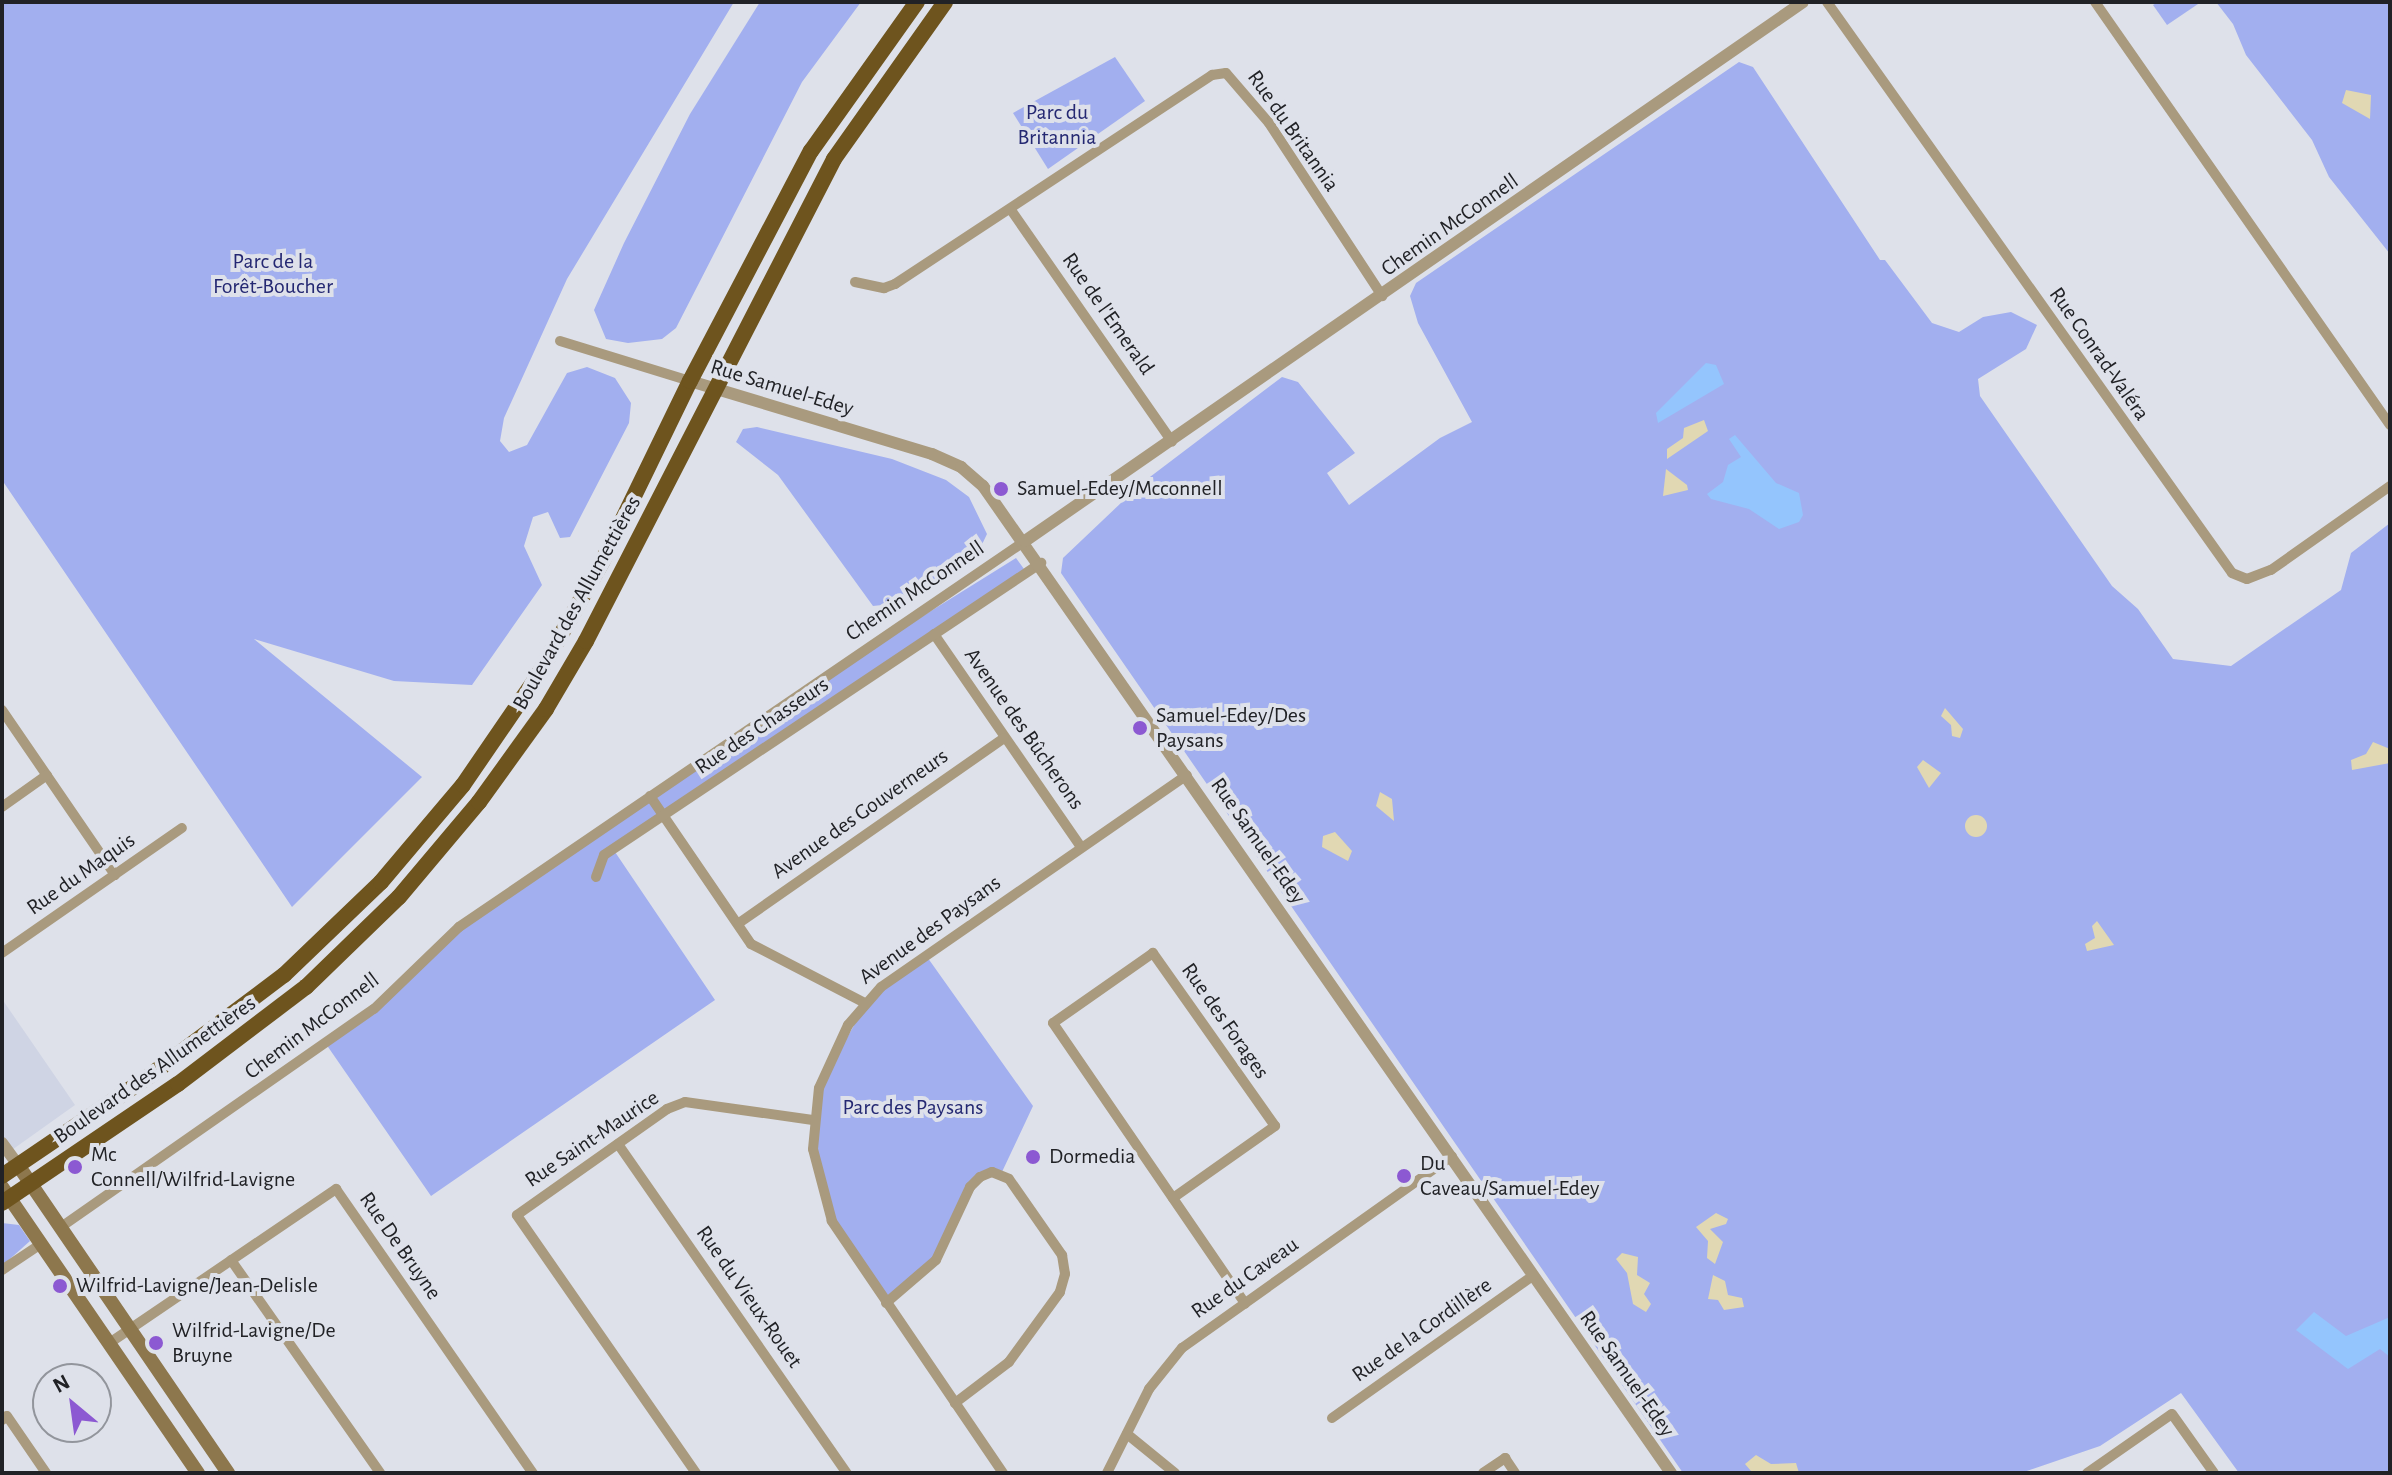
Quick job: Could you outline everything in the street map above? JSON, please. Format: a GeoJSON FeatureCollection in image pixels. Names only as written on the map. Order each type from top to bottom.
{"type":"FeatureCollection","features":[{"type":"Feature","properties":{"kind":"highway","name":"Boulevard des Allumettières"},"geometry":{"type":"LineString","coordinates":[[2,1176],[248,1004],[349,914],[425,832],[544,666],[602,562],[690,381],[811,151],[917,2]]}},
{"type":"Feature","properties":{"kind":"highway","name":"Boulevard des Allumettières"},"geometry":{"type":"LineString","coordinates":[[5,1196],[31,1183],[294,997],[399,897],[443,846],[517,752],[578,655],[834,159],[945,2]]}},
{"type":"Feature","properties":{"kind":"main road"},"geometry":{"type":"LineString","coordinates":[[18,1165],[228,1473]]}},
{"type":"Feature","properties":{"kind":"main road"},"geometry":{"type":"LineString","coordinates":[[5,1196],[198,1473]]}},
{"type":"Feature","properties":{"kind":"street","name":"Chemin McConnell"},"geometry":{"type":"LineString","coordinates":[[61,1227],[357,1022],[459,927],[1172,442],[1803,2]]}},
{"type":"Feature","properties":{"kind":"street","name":"Rue Conrad-Valéra"},"geometry":{"type":"LineString","coordinates":[[1827,2],[2232,573],[2247,579],[2271,570],[2390,486]]}},
{"type":"Feature","properties":{"kind":"street"},"geometry":{"type":"LineString","coordinates":[[2095,2],[2390,425]]}},
{"type":"Feature","properties":{"kind":"street","name":"Rue du Britannia"},"geometry":{"type":"LineString","coordinates":[[855,282],[884,288],[895,284],[1212,75],[1226,73],[1269,123],[1382,296]]}},
{"type":"Feature","properties":{"kind":"street","name":"Rue de l'Emerald"},"geometry":{"type":"LineString","coordinates":[[1011,210],[1172,442]]}},
{"type":"Feature","properties":{"kind":"street","name":"Rue Samuel-Edey"},"geometry":{"type":"LineString","coordinates":[[560,341],[949,461],[983,486],[1041,563],[1671,1473]]}},
{"type":"Feature","properties":{"kind":"street","name":"Rue des Chasseurs"},"geometry":{"type":"LineString","coordinates":[[596,877],[604,855],[1041,563]]}},
{"type":"Feature","properties":{"kind":"street","name":"Avenue des Bûcherons"},"geometry":{"type":"LineString","coordinates":[[934,634],[1081,847]]}},
{"type":"Feature","properties":{"kind":"street"},"geometry":{"type":"LineString","coordinates":[[2,710],[115,875]]}},
{"type":"Feature","properties":{"kind":"street","name":"Avenue des Gouverneurs"},"geometry":{"type":"LineString","coordinates":[[739,923],[1004,738]]}},
{"type":"Feature","properties":{"kind":"street"},"geometry":{"type":"LineString","coordinates":[[2,807],[47,775]]}},
{"type":"Feature","properties":{"kind":"street","name":"Avenue des Paysans"},"geometry":{"type":"LineString","coordinates":[[1003,1473],[847,1247],[823,1200],[813,1120],[827,1066],[865,1003],[925,954],[1187,775]]}},
{"type":"Feature","properties":{"kind":"street"},"geometry":{"type":"LineString","coordinates":[[650,796],[763,954],[865,1003]]}},
{"type":"Feature","properties":{"kind":"street","name":"Rue du Maquis"},"geometry":{"type":"LineString","coordinates":[[2,953],[182,828]]}},
{"type":"Feature","properties":{"kind":"street","name":"Rue des Forages"},"geometry":{"type":"LineString","coordinates":[[1173,1198],[1275,1126],[1153,953],[1053,1023],[1173,1198],[1245,1303]]}},
{"type":"Feature","properties":{"kind":"street","name":"Rue Saint-Maurice"},"geometry":{"type":"LineString","coordinates":[[696,1473],[517,1215],[618,1144],[685,1102],[813,1120]]}},
{"type":"Feature","properties":{"kind":"street"},"geometry":{"type":"LineString","coordinates":[[2,1143],[18,1165]]}},
{"type":"Feature","properties":{"kind":"street","name":"Rue du Vieux-Rouet"},"geometry":{"type":"LineString","coordinates":[[618,1144],[847,1473]]}},
{"type":"Feature","properties":{"kind":"street","name":"Rue du Caveau"},"geometry":{"type":"LineString","coordinates":[[1107,1473],[1170,1360],[1452,1156]]}},
{"type":"Feature","properties":{"kind":"street"},"geometry":{"type":"LineString","coordinates":[[886,1303],[936,1260],[970,1187],[992,1172],[1009,1179],[1062,1255],[1065,1274],[1060,1292],[1009,1362],[955,1403]]}},
{"type":"Feature","properties":{"kind":"street","name":"Rue De Bruyne"},"geometry":{"type":"LineString","coordinates":[[108,1344],[336,1189],[533,1473]]}},
{"type":"Feature","properties":{"kind":"street"},"geometry":{"type":"LineString","coordinates":[[2,1270],[41,1244]]}},
{"type":"Feature","properties":{"kind":"street"},"geometry":{"type":"LineString","coordinates":[[231,1260],[380,1473]]}},
{"type":"Feature","properties":{"kind":"street","name":"Rue de la Cordillère"},"geometry":{"type":"LineString","coordinates":[[1332,1418],[1534,1275]]}},
{"type":"Feature","properties":{"kind":"street"},"geometry":{"type":"LineString","coordinates":[[2087,1473],[2172,1414],[2214,1473]]}},
{"type":"Feature","properties":{"kind":"street"},"geometry":{"type":"LineString","coordinates":[[2,1420],[7,1416],[46,1473]]}},
{"type":"Feature","properties":{"kind":"street"},"geometry":{"type":"LineString","coordinates":[[1127,1434],[1175,1473]]}},
{"type":"Feature","properties":{"kind":"street"},"geometry":{"type":"LineString","coordinates":[[1483,1473],[1505,1458],[1515,1473]]}},
{"type":"Feature","properties":{"kind":"shaded area"},"geometry":{"type":"Polygon","coordinates":[[[1706,363],[1716,365],[1724,384],[1658,423],[1656,413],[1706,363]]]}},
{"type":"Feature","properties":{"kind":"shaded area"},"geometry":{"type":"Polygon","coordinates":[[[1735,435],[1776,483],[1799,493],[1803,515],[1799,522],[1779,529],[1749,509],[1711,499],[1707,494],[1723,482],[1728,465],[1741,457],[1729,439],[1735,435]]]}},
{"type":"Feature","properties":{"kind":"shaded area"},"geometry":{"type":"Polygon","coordinates":[[[2,999],[75,1105],[2,1157],[2,999]]]}},
{"type":"Feature","properties":{"kind":"shaded area"},"geometry":{"type":"Polygon","coordinates":[[[2314,1312],[2346,1336],[2390,1317],[2390,1357],[2380,1349],[2348,1369],[2296,1330],[2314,1312]]]}},
{"type":"Feature","properties":{"kind":"green space","name":"Parc de la Forêt-Boucher"},"geometry":{"type":"Polygon","coordinates":[[[2,2],[734,2],[567,279],[504,418],[500,441],[509,452],[527,445],[567,373],[587,367],[615,378],[631,403],[629,423],[570,537],[560,538],[548,512],[533,517],[524,546],[542,585],[472,685],[394,681],[254,639],[422,777],[292,907],[2,480],[2,2]]]}},
{"type":"Feature","properties":{"kind":"green space"},"geometry":{"type":"Polygon","coordinates":[[[760,2],[861,2],[802,82],[676,328],[662,339],[628,343],[606,339],[594,310],[624,243],[690,114],[760,2]]]}},
{"type":"Feature","properties":{"kind":"green space"},"geometry":{"type":"Polygon","coordinates":[[[2158,2],[2201,2],[2167,25],[2153,5],[2158,2]]]}},
{"type":"Feature","properties":{"kind":"green space"},"geometry":{"type":"Polygon","coordinates":[[[2216,2],[2390,2],[2390,254],[2329,177],[2312,140],[2246,55],[2233,24],[2216,2]]]}},
{"type":"Feature","properties":{"kind":"green space","name":"Parc du Britannia"},"geometry":{"type":"Polygon","coordinates":[[[1115,57],[1145,101],[1048,169],[1013,113],[1115,57]]]}},
{"type":"Feature","properties":{"kind":"green space"},"geometry":{"type":"Polygon","coordinates":[[[1739,62],[1753,67],[1880,260],[1885,260],[1932,323],[1959,332],[1983,317],[2011,312],[2037,325],[2026,349],[1978,379],[1980,396],[2112,586],[2138,609],[2173,659],[2231,666],[2341,590],[2351,553],[2390,523],[2390,1473],[2239,1473],[2181,1393],[2100,1446],[2021,1473],[1683,1473],[1061,573],[1063,558],[1142,483],[1282,377],[1298,382],[1355,453],[1327,473],[1349,505],[1440,438],[1472,422],[1418,323],[1410,296],[1416,283],[1739,62]]]}},
{"type":"Feature","properties":{"kind":"green space"},"geometry":{"type":"Polygon","coordinates":[[[757,427],[892,459],[946,480],[969,497],[987,534],[975,559],[900,603],[873,606],[778,475],[736,442],[743,429],[757,427]]]}},
{"type":"Feature","properties":{"kind":"green space"},"geometry":{"type":"Polygon","coordinates":[[[1016,558],[1024,569],[613,849],[715,1000],[431,1196],[326,1044],[374,1010],[433,949],[825,677],[1016,558]]]}},
{"type":"Feature","properties":{"kind":"green space","name":"Parc des Paysans"},"geometry":{"type":"Polygon","coordinates":[[[925,954],[1033,1106],[1001,1174],[980,1177],[936,1260],[886,1302],[847,1247],[816,1175],[819,1088],[867,1002],[925,954]]]}},
{"type":"Feature","properties":{"kind":"green space"},"geometry":{"type":"Polygon","coordinates":[[[2,1223],[19,1225],[30,1241],[2,1266],[2,1223]]]}},
{"type":"Feature","properties":{"kind":"sand"},"geometry":{"type":"Polygon","coordinates":[[[2346,90],[2371,95],[2370,119],[2342,103],[2346,90]]]}},
{"type":"Feature","properties":{"kind":"sand"},"geometry":{"type":"Polygon","coordinates":[[[1704,420],[1708,431],[1667,459],[1667,449],[1683,438],[1684,428],[1704,420]]]}},
{"type":"Feature","properties":{"kind":"sand"},"geometry":{"type":"Polygon","coordinates":[[[1666,469],[1687,485],[1688,490],[1663,496],[1666,469]]]}},
{"type":"Feature","properties":{"kind":"sand"},"geometry":{"type":"Polygon","coordinates":[[[1945,708],[1963,729],[1960,738],[1952,736],[1951,725],[1941,716],[1945,708]]]}},
{"type":"Feature","properties":{"kind":"sand"},"geometry":{"type":"Polygon","coordinates":[[[2373,742],[2390,749],[2390,763],[2352,770],[2351,760],[2366,754],[2373,742]]]}},
{"type":"Feature","properties":{"kind":"sand"},"geometry":{"type":"Polygon","coordinates":[[[1923,760],[1941,773],[1929,788],[1917,767],[1923,760]]]}},
{"type":"Feature","properties":{"kind":"sand"},"geometry":{"type":"Polygon","coordinates":[[[1380,792],[1392,799],[1394,821],[1376,806],[1380,792]]]}},
{"type":"Feature","properties":{"kind":"sand"},"geometry":{"type":"Polygon","coordinates":[[[1976,815],[1987,826],[1976,837],[1965,826],[1976,815]]]}},
{"type":"Feature","properties":{"kind":"sand"},"geometry":{"type":"Polygon","coordinates":[[[1335,832],[1352,851],[1348,861],[1322,847],[1323,836],[1335,832]]]}},
{"type":"Feature","properties":{"kind":"sand"},"geometry":{"type":"Polygon","coordinates":[[[2097,921],[2114,945],[2087,951],[2085,944],[2095,938],[2092,926],[2097,921]]]}},
{"type":"Feature","properties":{"kind":"sand"},"geometry":{"type":"Polygon","coordinates":[[[1716,1213],[1728,1219],[1726,1224],[1710,1229],[1723,1242],[1715,1264],[1707,1258],[1708,1241],[1696,1227],[1716,1213]]]}},
{"type":"Feature","properties":{"kind":"sand"},"geometry":{"type":"Polygon","coordinates":[[[1622,1253],[1638,1257],[1637,1275],[1650,1283],[1644,1294],[1651,1304],[1646,1312],[1633,1304],[1627,1273],[1616,1259],[1622,1253]]]}},
{"type":"Feature","properties":{"kind":"sand"},"geometry":{"type":"Polygon","coordinates":[[[1713,1275],[1725,1281],[1728,1295],[1742,1298],[1744,1307],[1724,1310],[1718,1300],[1708,1299],[1713,1275]]]}},
{"type":"Feature","properties":{"kind":"sand"},"geometry":{"type":"Polygon","coordinates":[[[1756,1455],[1771,1464],[1796,1463],[1799,1473],[1751,1471],[1745,1464],[1756,1455]]]}},
{"type":"Feature","properties":{"kind":"place","name":"Samuel-Edey/Mcconnell"},"geometry":{"type":"Point","coordinates":[1001,489]}},
{"type":"Feature","properties":{"kind":"place","name":"Samuel-Edey/Des Paysans"},"geometry":{"type":"Point","coordinates":[1140,728]}},
{"type":"Feature","properties":{"kind":"place","name":"Dormedia"},"geometry":{"type":"Point","coordinates":[1033,1157]}},
{"type":"Feature","properties":{"kind":"place","name":"Mc Connell/Wilfrid-Lavigne"},"geometry":{"type":"Point","coordinates":[75,1167]}},
{"type":"Feature","properties":{"kind":"place","name":"Du Caveau/Samuel-Edey"},"geometry":{"type":"Point","coordinates":[1404,1176]}},
{"type":"Feature","properties":{"kind":"place","name":"Wilfrid-Lavigne/Jean-Delisle"},"geometry":{"type":"Point","coordinates":[60,1286]}},
{"type":"Feature","properties":{"kind":"place","name":"Wilfrid-Lavigne/De Bruyne"},"geometry":{"type":"Point","coordinates":[156,1343]}}]}
